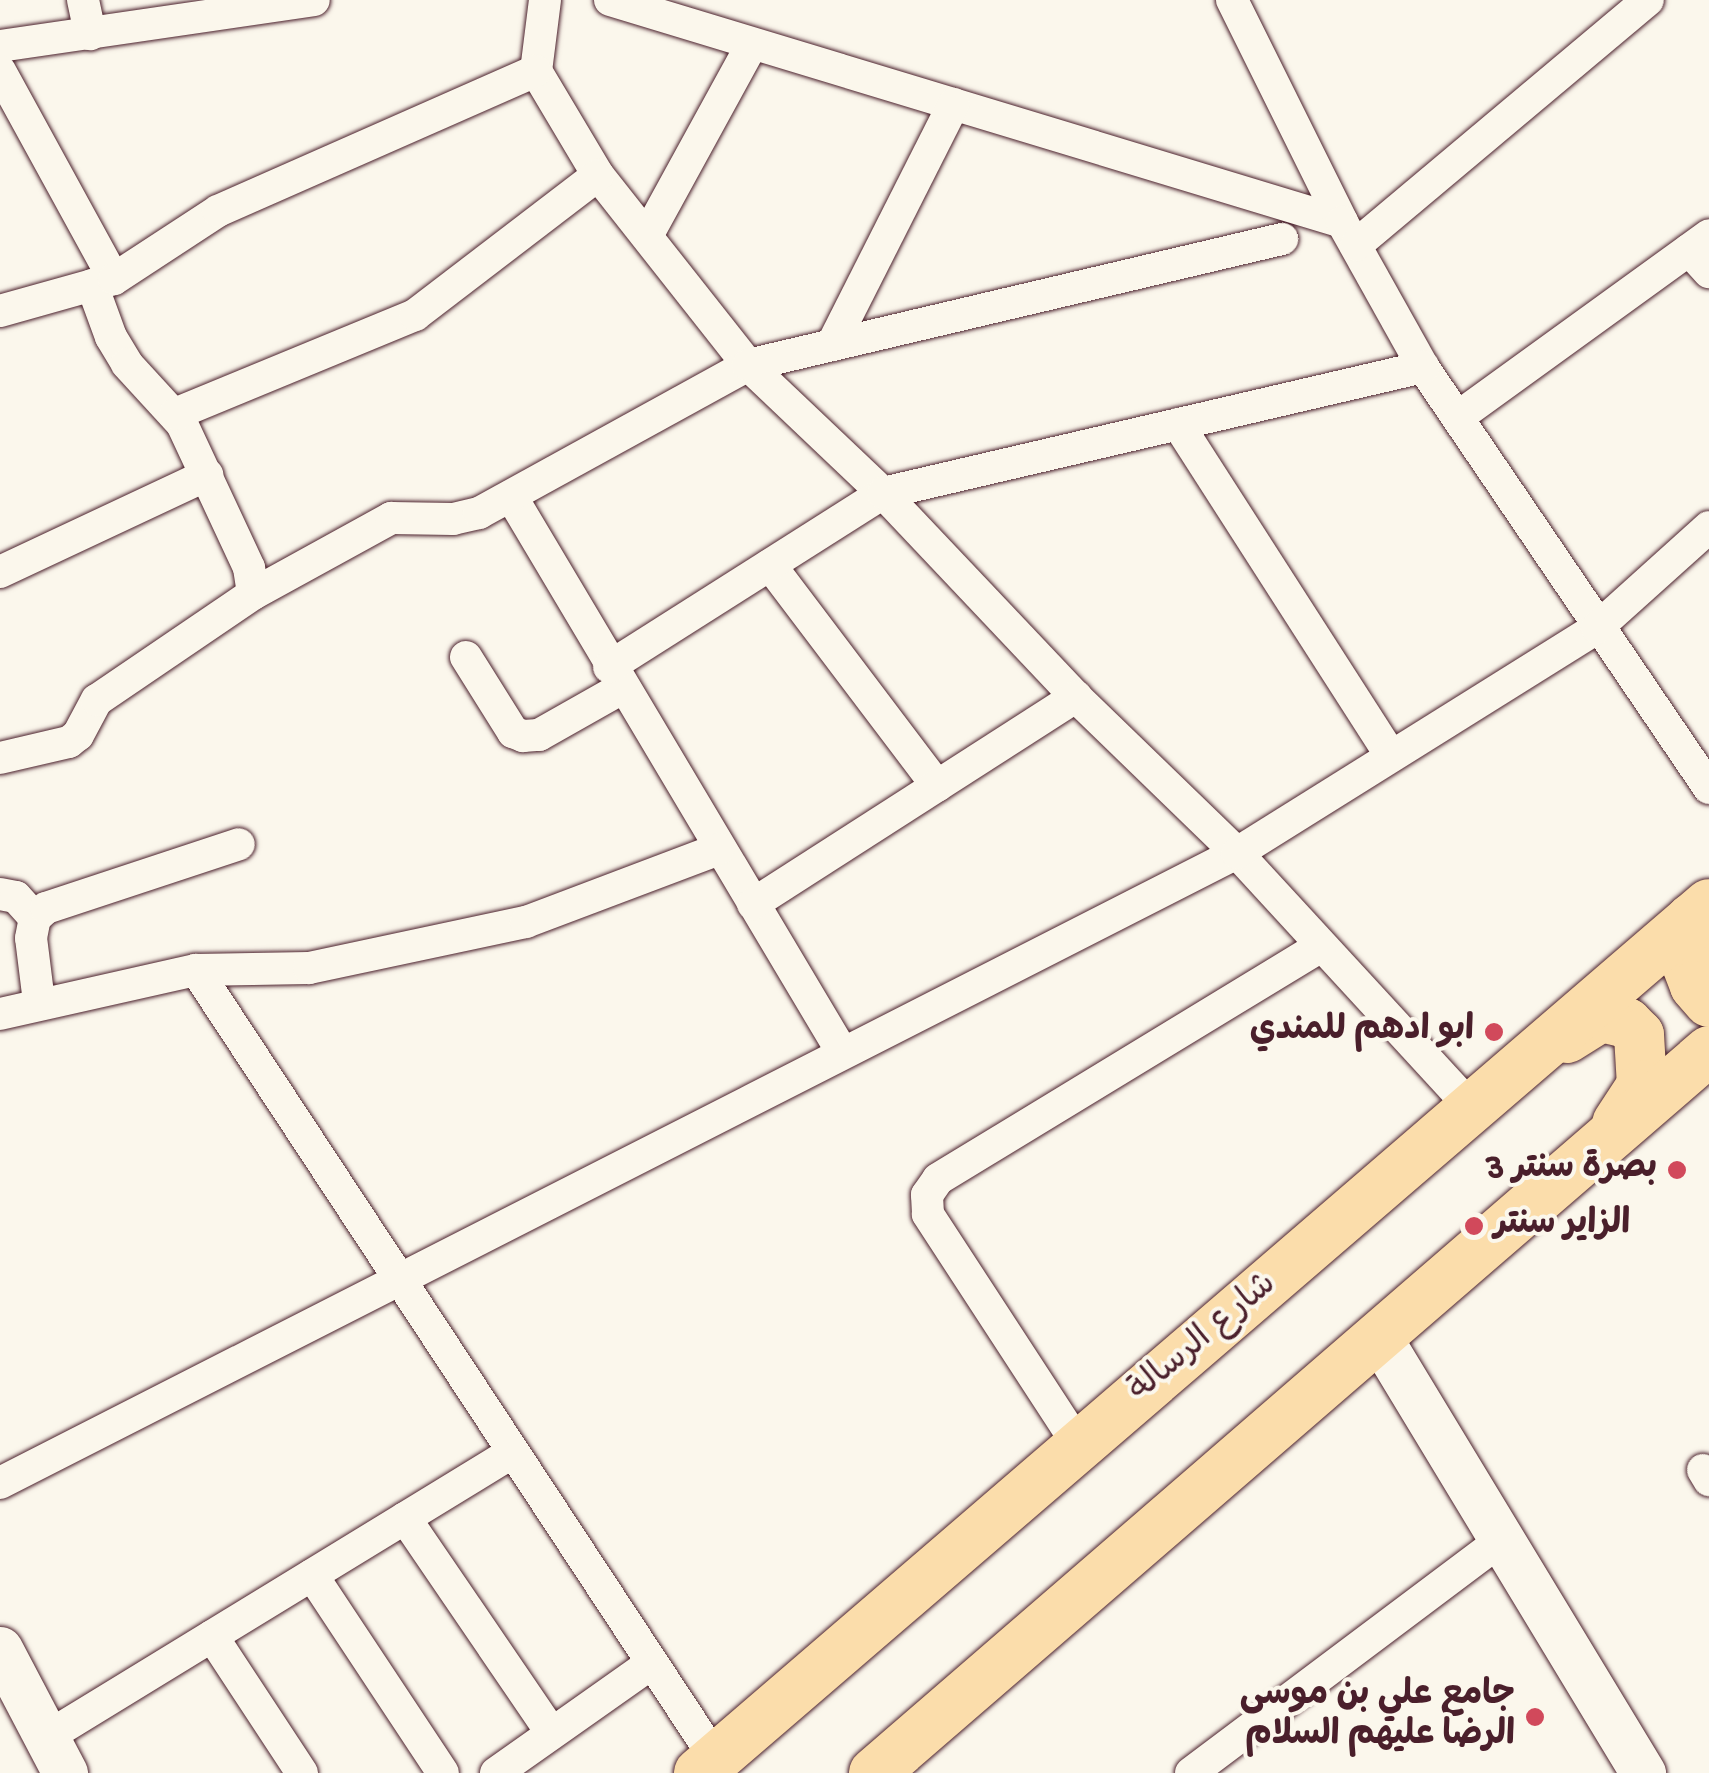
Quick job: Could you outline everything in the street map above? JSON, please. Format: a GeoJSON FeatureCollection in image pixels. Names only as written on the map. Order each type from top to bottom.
{"type":"FeatureCollection","features":[{"type":"Feature","properties":{"kind":"main road"},"geometry":{"type":"LineString","coordinates":[[1700,912],[1686,965],[1695,986],[1709,1002]]}},
{"type":"Feature","properties":{"kind":"main road","name":"شارع الرسالة"},"geometry":{"type":"LineString","coordinates":[[707,1766],[1700,912]]}},
{"type":"Feature","properties":{"kind":"main road"},"geometry":{"type":"LineString","coordinates":[[1538,1055],[1600,1017],[1627,1023],[1640,1036],[1642,1085],[1606,1140]]}},
{"type":"Feature","properties":{"kind":"main road"},"geometry":{"type":"LineString","coordinates":[[874,1773],[1378,1336],[1522,1217],[1709,1051]]}},
{"type":"Feature","properties":{"kind":"street"},"geometry":{"type":"LineString","coordinates":[[83,0],[90,34]]}},
{"type":"Feature","properties":{"kind":"street"},"geometry":{"type":"LineString","coordinates":[[0,46],[314,0]]}},
{"type":"Feature","properties":{"kind":"street"},"geometry":{"type":"LineString","coordinates":[[545,0],[536,71],[598,175],[748,365],[883,493],[1076,697],[1238,853],[1320,947],[1474,1110]]}},
{"type":"Feature","properties":{"kind":"street"},"geometry":{"type":"LineString","coordinates":[[610,0],[954,104],[1349,233]]}},
{"type":"Feature","properties":{"kind":"street"},"geometry":{"type":"LineString","coordinates":[[1232,0],[1349,233],[1422,367],[1709,788]]}},
{"type":"Feature","properties":{"kind":"street"},"geometry":{"type":"LineString","coordinates":[[1349,233],[1648,0]]}},
{"type":"Feature","properties":{"kind":"street"},"geometry":{"type":"LineString","coordinates":[[647,236],[752,46]]}},
{"type":"Feature","properties":{"kind":"street"},"geometry":{"type":"LineString","coordinates":[[0,71],[103,282],[111,337],[127,364],[175,414],[249,568],[253,594]]}},
{"type":"Feature","properties":{"kind":"street"},"geometry":{"type":"LineString","coordinates":[[0,311],[103,282],[218,211],[536,71]]}},
{"type":"Feature","properties":{"kind":"street"},"geometry":{"type":"LineString","coordinates":[[832,345],[954,104]]}},
{"type":"Feature","properties":{"kind":"street"},"geometry":{"type":"LineString","coordinates":[[175,414],[415,315],[598,175]]}},
{"type":"Feature","properties":{"kind":"street"},"geometry":{"type":"LineString","coordinates":[[0,758],[69,742],[78,735],[98,700],[253,594],[391,518],[453,519],[479,514],[748,365],[1282,239]]}},
{"type":"Feature","properties":{"kind":"street"},"geometry":{"type":"LineString","coordinates":[[1458,417],[1702,252]]}},
{"type":"Feature","properties":{"kind":"street"},"geometry":{"type":"LineString","coordinates":[[466,657],[513,732],[540,735],[770,565],[883,493],[1422,367]]}},
{"type":"Feature","properties":{"kind":"street"},"geometry":{"type":"LineString","coordinates":[[1178,424],[1392,756]]}},
{"type":"Feature","properties":{"kind":"street"},"geometry":{"type":"LineString","coordinates":[[0,572],[207,475]]}},
{"type":"Feature","properties":{"kind":"street"},"geometry":{"type":"LineString","coordinates":[[511,496],[842,1052]]}},
{"type":"Feature","properties":{"kind":"street"},"geometry":{"type":"LineString","coordinates":[[0,1482],[402,1282],[842,1052],[1238,853],[1597,628],[1709,528]]}},
{"type":"Feature","properties":{"kind":"street"},"geometry":{"type":"LineString","coordinates":[[770,565],[937,786]]}},
{"type":"Feature","properties":{"kind":"street"},"geometry":{"type":"LineString","coordinates":[[752,904],[1076,697]]}},
{"type":"Feature","properties":{"kind":"street"},"geometry":{"type":"LineString","coordinates":[[39,1002],[31,938],[34,918],[46,908],[238,844]]}},
{"type":"Feature","properties":{"kind":"street"},"geometry":{"type":"LineString","coordinates":[[0,1014],[39,1002],[196,970],[309,968],[526,922],[719,848]]}},
{"type":"Feature","properties":{"kind":"street"},"geometry":{"type":"LineString","coordinates":[[0,894],[16,897],[34,918]]}},
{"type":"Feature","properties":{"kind":"street"},"geometry":{"type":"LineString","coordinates":[[1078,1446],[928,1214],[926,1195],[938,1179],[1320,947]]}},
{"type":"Feature","properties":{"kind":"street"},"geometry":{"type":"LineString","coordinates":[[196,970],[652,1662],[707,1766]]}},
{"type":"Feature","properties":{"kind":"street"},"geometry":{"type":"LineString","coordinates":[[1378,1336],[1643,1773]]}},
{"type":"Feature","properties":{"kind":"street"},"geometry":{"type":"LineString","coordinates":[[0,1649],[56,1755],[212,1636],[513,1452]]}},
{"type":"Feature","properties":{"kind":"street"},"geometry":{"type":"LineString","coordinates":[[405,1518],[551,1732]]}},
{"type":"Feature","properties":{"kind":"street"},"geometry":{"type":"LineString","coordinates":[[1192,1773],[1504,1538]]}},
{"type":"Feature","properties":{"kind":"street"},"geometry":{"type":"LineString","coordinates":[[312,1575],[442,1773]]}},
{"type":"Feature","properties":{"kind":"street"},"geometry":{"type":"LineString","coordinates":[[212,1636],[302,1773]]}},
{"type":"Feature","properties":{"kind":"street"},"geometry":{"type":"LineString","coordinates":[[496,1773],[652,1662]]}},
{"type":"Feature","properties":{"kind":"place","name":"ابو ادهم للمندي"},"geometry":{"type":"Point","coordinates":[1494,1032]}},
{"type":"Feature","properties":{"kind":"place","name":"بصرة سنتر 3"},"geometry":{"type":"Point","coordinates":[1677,1170]}},
{"type":"Feature","properties":{"kind":"place","name":"الزاير سنتر"},"geometry":{"type":"Point","coordinates":[1474,1226]}},
{"type":"Feature","properties":{"kind":"place","name":"جامع علي بن موسى الرضا عليهم السلام"},"geometry":{"type":"Point","coordinates":[1535,1717]}}]}
